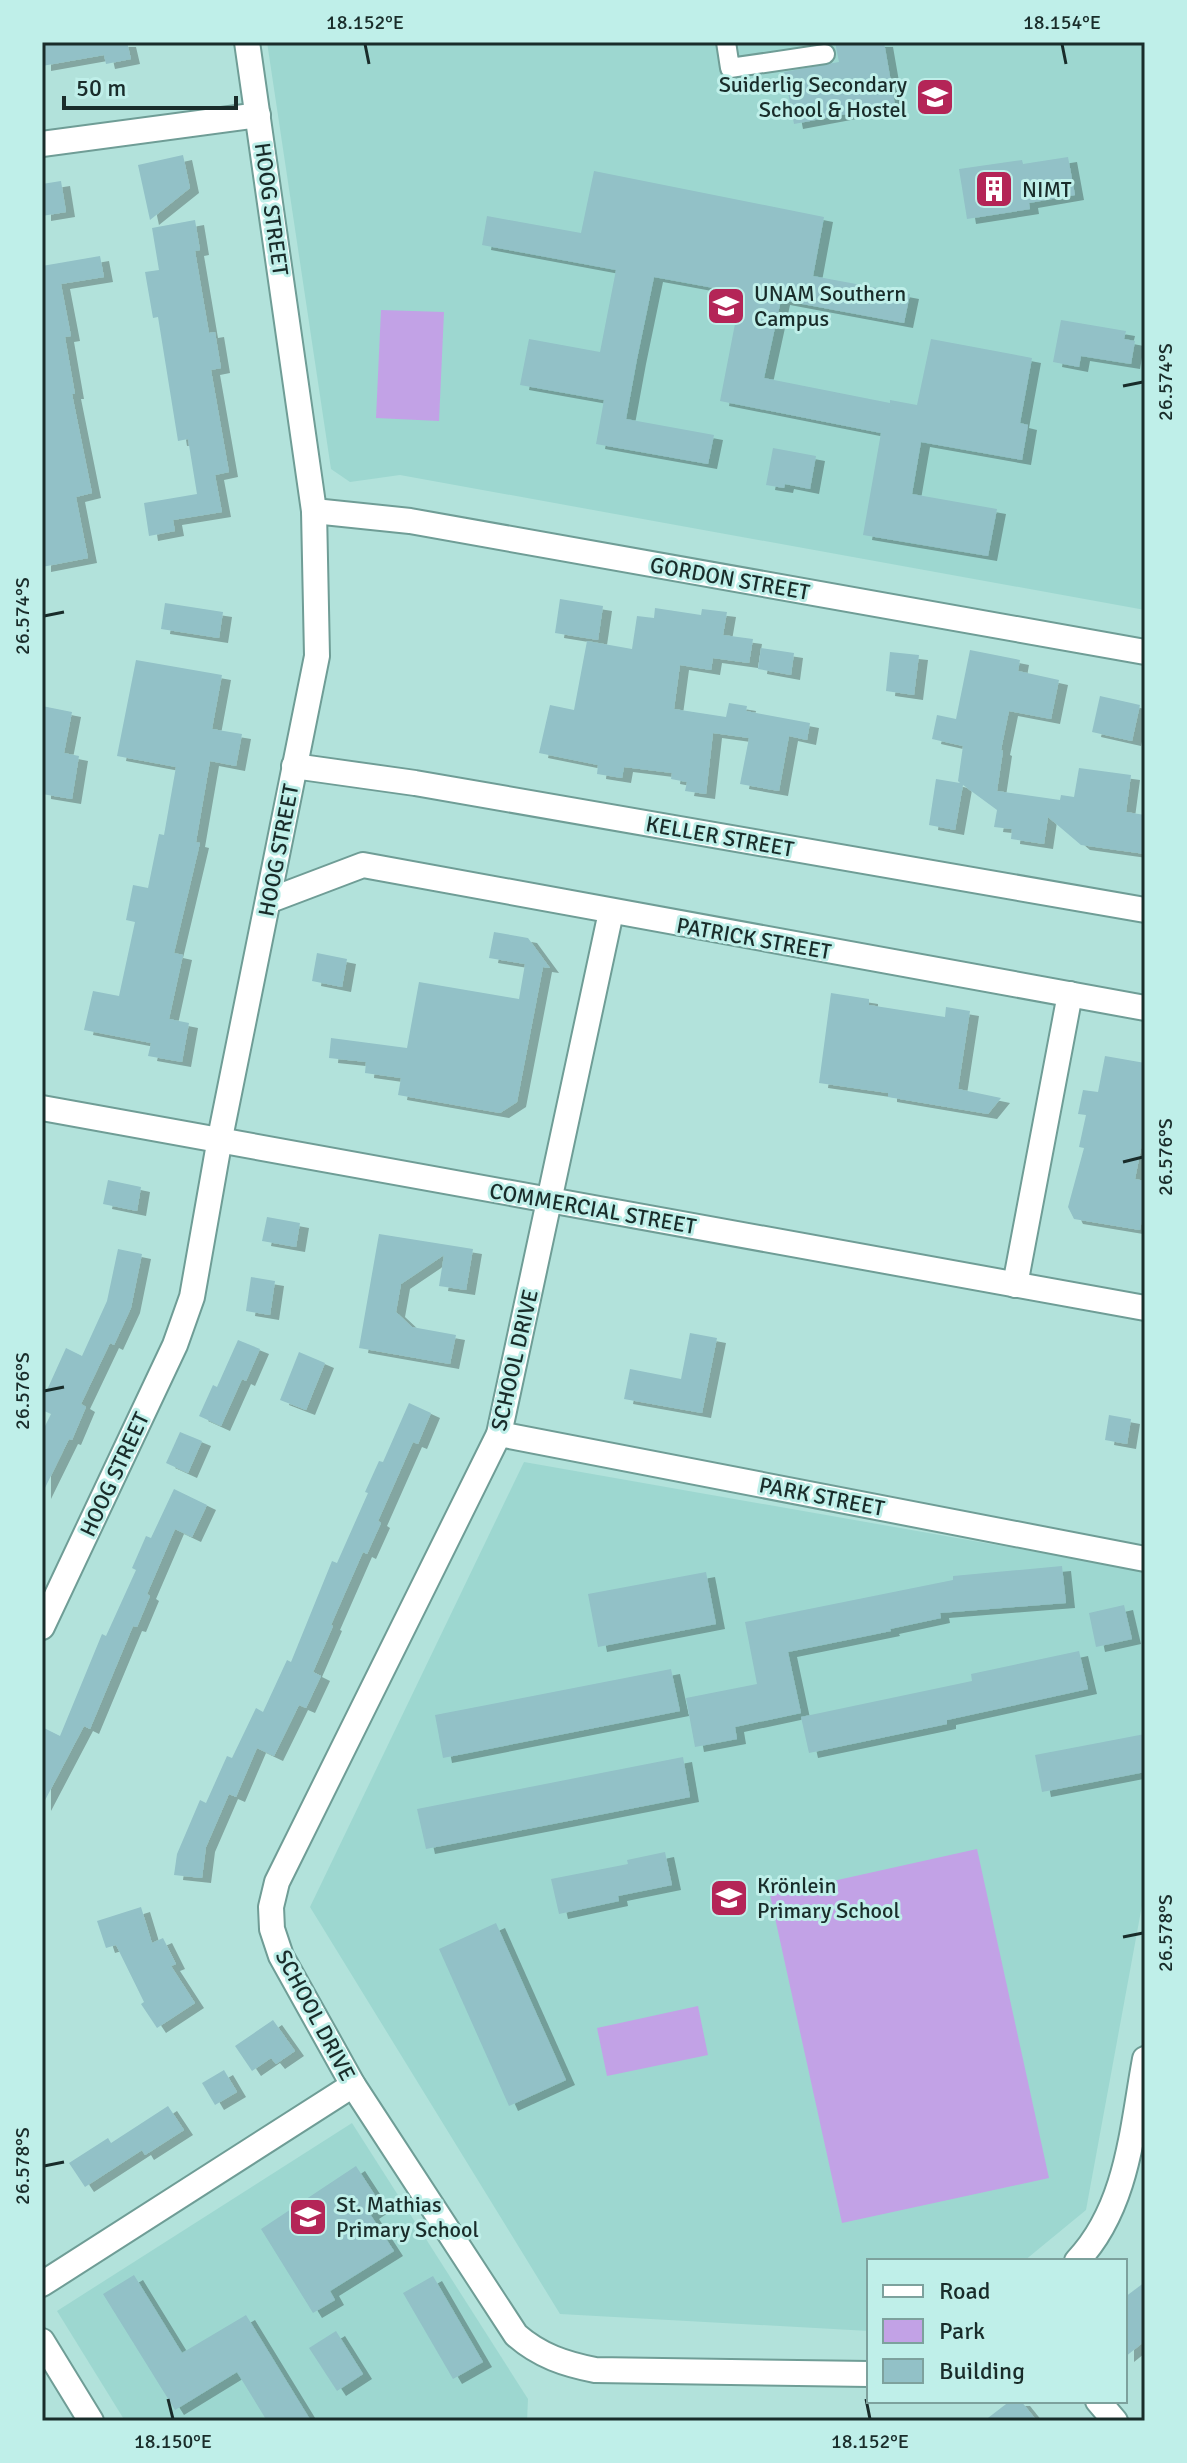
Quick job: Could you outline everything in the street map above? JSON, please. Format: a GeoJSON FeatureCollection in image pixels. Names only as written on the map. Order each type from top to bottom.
{"type":"FeatureCollection","features":[{"type":"Feature","properties":{"kind":"street","name":"HOOG STREET"},"geometry":{"type":"LineString","coordinates":[[42,1627],[175,1345],[192,1297],[220,1138],[317,656],[314,511],[247,42]]}},
{"type":"Feature","properties":{"kind":"street"},"geometry":{"type":"LineString","coordinates":[[726,42],[730,68],[825,54]]}},
{"type":"Feature","properties":{"kind":"street"},"geometry":{"type":"LineString","coordinates":[[42,144],[258,115]]}},
{"type":"Feature","properties":{"kind":"street","name":"GORDON STREET"},"geometry":{"type":"LineString","coordinates":[[314,511],[410,521],[1145,652]]}},
{"type":"Feature","properties":{"kind":"street","name":"KELLER STREET"},"geometry":{"type":"LineString","coordinates":[[294,766],[415,783],[1145,910]]}},
{"type":"Feature","properties":{"kind":"street","name":"PATRICK STREET"},"geometry":{"type":"LineString","coordinates":[[268,901],[363,865],[1145,1008]]}},
{"type":"Feature","properties":{"kind":"street","name":"SCHOOL DRIVE"},"geometry":{"type":"LineString","coordinates":[[611,912],[499,1434],[277,1882],[271,1907],[272,1929],[281,1956],[353,2085],[516,2335],[534,2350],[568,2365],[595,2370],[867,2374]]}},
{"type":"Feature","properties":{"kind":"street"},"geometry":{"type":"LineString","coordinates":[[1015,1285],[1070,994]]}},
{"type":"Feature","properties":{"kind":"street","name":"COMMERCIAL STREET"},"geometry":{"type":"LineString","coordinates":[[42,1108],[1145,1308]]}},
{"type":"Feature","properties":{"kind":"street","name":"PARK STREET"},"geometry":{"type":"LineString","coordinates":[[499,1434],[1145,1559]]}},
{"type":"Feature","properties":{"kind":"street"},"geometry":{"type":"LineString","coordinates":[[1079,2259],[1108,2218],[1118,2193],[1145,2059]]}},
{"type":"Feature","properties":{"kind":"street"},"geometry":{"type":"LineString","coordinates":[[42,2284],[353,2085]]}},
{"type":"Feature","properties":{"kind":"street"},"geometry":{"type":"LineString","coordinates":[[42,2341],[91,2421]]}},
{"type":"Feature","properties":{"kind":"street"},"geometry":{"type":"LineString","coordinates":[[1100,2403],[1115,2421]]}},
{"type":"Feature","properties":{"kind":"shaded area","name":"UNAM Southern Campus"},"geometry":{"type":"Polygon","coordinates":[[[267,42],[1145,42],[1145,610],[400,475],[350,482],[331,469],[267,42]]]}},
{"type":"Feature","properties":{"kind":"shaded area","name":"Krönlein Primary School"},"geometry":{"type":"Polygon","coordinates":[[[524,1462],[1145,1571],[1145,1889],[1086,2210],[1026,2259],[867,2259],[867,2331],[560,2314],[310,1907],[524,1462]]]}},
{"type":"Feature","properties":{"kind":"shaded area","name":"St. Mathias Primary School"},"geometry":{"type":"Polygon","coordinates":[[[352,2123],[528,2399],[527,2421],[125,2421],[57,2311],[352,2123]]]}},
{"type":"Feature","properties":{"kind":"green space"},"geometry":{"type":"Polygon","coordinates":[[[381,310],[444,312],[439,421],[376,418],[381,310]]]}},
{"type":"Feature","properties":{"kind":"green space"},"geometry":{"type":"Polygon","coordinates":[[[977,1849],[1049,2178],[842,2223],[770,1895],[977,1849]]]}},
{"type":"Feature","properties":{"kind":"green space"},"geometry":{"type":"Polygon","coordinates":[[[698,2006],[708,2055],[607,2076],[597,2028],[698,2006]]]}},
{"type":"Feature","properties":{"kind":"building"},"geometry":{"type":"Polygon","coordinates":[[[42,42],[127,42],[131,59],[106,64],[104,55],[42,66],[42,42]]]}},
{"type":"Feature","properties":{"kind":"building"},"geometry":{"type":"Polygon","coordinates":[[[835,42],[884,42],[895,105],[794,124],[784,72],[839,62],[835,42]]]}},
{"type":"Feature","properties":{"kind":"building"},"geometry":{"type":"Polygon","coordinates":[[[183,155],[190,188],[150,220],[138,165],[183,155]]]}},
{"type":"Feature","properties":{"kind":"building","name":"NIMT"},"geometry":{"type":"Polygon","coordinates":[[[1068,157],[1075,195],[1029,203],[1030,209],[967,219],[959,169],[1068,157]]]}},
{"type":"Feature","properties":{"kind":"building"},"geometry":{"type":"Polygon","coordinates":[[[594,171],[824,217],[813,276],[910,294],[904,323],[781,300],[764,378],[890,403],[890,400],[917,405],[931,339],[1032,358],[1020,423],[1028,425],[1022,460],[921,442],[912,494],[997,509],[988,556],[863,535],[881,433],[720,401],[741,293],[654,277],[637,359],[626,419],[714,435],[708,464],[596,444],[604,400],[520,385],[529,339],[600,352],[616,270],[482,245],[487,216],[581,233],[594,171]]]}},
{"type":"Feature","properties":{"kind":"building"},"geometry":{"type":"Polygon","coordinates":[[[61,181],[66,212],[42,216],[42,184],[61,181]]]}},
{"type":"Feature","properties":{"kind":"building"},"geometry":{"type":"Polygon","coordinates":[[[195,220],[200,250],[195,251],[209,333],[215,332],[221,368],[211,370],[229,472],[215,475],[222,512],[173,520],[175,531],[149,536],[144,503],[197,494],[188,439],[178,441],[158,317],[153,318],[145,272],[159,270],[152,228],[195,220]]]}},
{"type":"Feature","properties":{"kind":"building"},"geometry":{"type":"Polygon","coordinates":[[[100,256],[104,277],[61,284],[71,336],[65,337],[75,394],[72,394],[92,493],[76,497],[88,558],[42,567],[42,266],[100,256]]]}},
{"type":"Feature","properties":{"kind":"building"},"geometry":{"type":"Polygon","coordinates":[[[1061,320],[1126,331],[1124,339],[1135,341],[1131,364],[1081,356],[1079,367],[1053,362],[1061,320]]]}},
{"type":"Feature","properties":{"kind":"building"},"geometry":{"type":"Polygon","coordinates":[[[773,448],[816,456],[810,489],[785,484],[784,488],[766,485],[773,448]]]}},
{"type":"Feature","properties":{"kind":"building"},"geometry":{"type":"Polygon","coordinates":[[[560,599],[603,606],[598,640],[555,633],[560,599]]]}},
{"type":"Feature","properties":{"kind":"building"},"geometry":{"type":"Polygon","coordinates":[[[165,603],[223,612],[219,638],[161,629],[165,603]]]}},
{"type":"Feature","properties":{"kind":"building"},"geometry":{"type":"Polygon","coordinates":[[[655,608],[701,615],[702,609],[727,612],[723,635],[753,639],[749,663],[713,658],[711,670],[680,665],[674,709],[726,717],[729,703],[747,706],[746,711],[810,723],[807,740],[789,736],[779,791],[740,784],[749,738],[713,733],[706,794],[685,791],[687,782],[671,779],[672,773],[624,767],[622,778],[597,774],[598,765],[539,753],[550,705],[574,710],[587,641],[632,649],[637,616],[654,618],[655,608]]]}},
{"type":"Feature","properties":{"kind":"building"},"geometry":{"type":"Polygon","coordinates":[[[761,648],[794,653],[791,675],[758,669],[761,648]]]}},
{"type":"Feature","properties":{"kind":"building"},"geometry":{"type":"Polygon","coordinates":[[[970,650],[1020,660],[1018,671],[1059,680],[1051,719],[1009,711],[997,791],[1060,800],[1061,795],[1074,797],[1079,768],[1131,775],[1126,812],[1145,815],[1145,854],[1081,845],[1048,817],[1044,844],[1011,839],[1012,829],[994,827],[997,810],[963,785],[955,830],[929,825],[936,779],[960,783],[963,746],[932,739],[937,715],[956,719],[970,650]]]}},
{"type":"Feature","properties":{"kind":"building"},"geometry":{"type":"Polygon","coordinates":[[[890,652],[919,655],[914,695],[886,691],[890,652]]]}},
{"type":"Feature","properties":{"kind":"building"},"geometry":{"type":"Polygon","coordinates":[[[136,660],[222,675],[212,729],[242,734],[236,766],[210,761],[196,842],[200,843],[174,953],[183,955],[169,1019],[189,1023],[182,1062],[148,1056],[151,1043],[84,1030],[93,991],[119,996],[135,922],[126,920],[133,885],[148,888],[159,834],[164,835],[176,767],[117,756],[136,660]]]}},
{"type":"Feature","properties":{"kind":"building"},"geometry":{"type":"Polygon","coordinates":[[[1100,696],[1140,705],[1132,741],[1092,732],[1100,696]]]}},
{"type":"Feature","properties":{"kind":"building"},"geometry":{"type":"Polygon","coordinates":[[[42,706],[72,712],[64,753],[79,756],[72,799],[42,794],[42,706]]]}},
{"type":"Feature","properties":{"kind":"building"},"geometry":{"type":"Polygon","coordinates":[[[494,932],[528,938],[550,968],[543,967],[517,1102],[500,1113],[398,1095],[401,1078],[365,1073],[366,1062],[329,1058],[331,1038],[407,1048],[419,982],[519,999],[525,964],[489,958],[494,932]]]}},
{"type":"Feature","properties":{"kind":"building"},"geometry":{"type":"Polygon","coordinates":[[[317,953],[347,959],[342,987],[312,981],[317,953]]]}},
{"type":"Feature","properties":{"kind":"building"},"geometry":{"type":"Polygon","coordinates":[[[831,993],[869,999],[869,1005],[945,1017],[946,1007],[970,1011],[958,1089],[1001,1098],[988,1114],[888,1097],[888,1093],[819,1083],[831,993]]]}},
{"type":"Feature","properties":{"kind":"building"},"geometry":{"type":"Polygon","coordinates":[[[1105,1056],[1145,1063],[1145,1129],[1135,1179],[1145,1181],[1145,1205],[1140,1230],[1074,1219],[1068,1207],[1084,1148],[1079,1147],[1086,1115],[1078,1114],[1083,1090],[1098,1092],[1105,1056]]]}},
{"type":"Feature","properties":{"kind":"building"},"geometry":{"type":"Polygon","coordinates":[[[108,1180],[141,1187],[137,1211],[103,1204],[108,1180]]]}},
{"type":"Feature","properties":{"kind":"building"},"geometry":{"type":"Polygon","coordinates":[[[267,1217],[300,1223],[296,1247],[262,1241],[267,1217]]]}},
{"type":"Feature","properties":{"kind":"building"},"geometry":{"type":"Polygon","coordinates":[[[379,1234],[473,1249],[466,1290],[439,1286],[444,1255],[401,1284],[396,1312],[412,1327],[456,1335],[450,1364],[359,1348],[379,1234]]]}},
{"type":"Feature","properties":{"kind":"building"},"geometry":{"type":"Polygon","coordinates":[[[118,1249],[142,1254],[131,1308],[114,1345],[110,1343],[81,1404],[86,1407],[72,1440],[69,1439],[42,1494],[42,1432],[51,1414],[42,1410],[42,1388],[47,1390],[66,1348],[82,1356],[107,1301],[118,1249]]]}},
{"type":"Feature","properties":{"kind":"building"},"geometry":{"type":"Polygon","coordinates":[[[251,1277],[275,1281],[270,1315],[246,1311],[251,1277]]]}},
{"type":"Feature","properties":{"kind":"building"},"geometry":{"type":"Polygon","coordinates":[[[690,1333],[717,1338],[702,1413],[624,1399],[630,1369],[681,1379],[690,1333]]]}},
{"type":"Feature","properties":{"kind":"building"},"geometry":{"type":"Polygon","coordinates":[[[238,1340],[260,1349],[246,1381],[242,1379],[221,1426],[199,1416],[213,1385],[217,1387],[238,1340]]]}},
{"type":"Feature","properties":{"kind":"building"},"geometry":{"type":"Polygon","coordinates":[[[299,1352],[325,1363],[306,1410],[280,1400],[299,1352]]]}},
{"type":"Feature","properties":{"kind":"building"},"geometry":{"type":"Polygon","coordinates":[[[409,1403],[431,1413],[418,1444],[413,1442],[378,1521],[381,1523],[367,1554],[363,1552],[331,1625],[313,1672],[321,1676],[306,1708],[299,1705],[274,1756],[257,1748],[236,1797],[229,1794],[206,1847],[202,1878],[174,1875],[177,1854],[200,1800],[206,1803],[227,1756],[232,1758],[256,1708],[263,1712],[287,1660],[291,1662],[332,1561],[337,1563],[368,1493],[365,1492],[379,1461],[383,1462],[409,1403]]]}},
{"type":"Feature","properties":{"kind":"building"},"geometry":{"type":"Polygon","coordinates":[[[1109,1415],[1131,1419],[1127,1444],[1105,1440],[1109,1415]]]}},
{"type":"Feature","properties":{"kind":"building"},"geometry":{"type":"Polygon","coordinates":[[[180,1432],[202,1441],[188,1473],[166,1463],[180,1432]]]}},
{"type":"Feature","properties":{"kind":"building"},"geometry":{"type":"Polygon","coordinates":[[[174,1489],[207,1505],[192,1537],[175,1529],[147,1594],[150,1596],[137,1627],[133,1626],[90,1729],[84,1726],[42,1806],[42,1727],[60,1736],[102,1634],[106,1636],[136,1570],[132,1568],[146,1536],[151,1538],[174,1489]]]}},
{"type":"Feature","properties":{"kind":"building"},"geometry":{"type":"Polygon","coordinates":[[[1062,1566],[1066,1603],[940,1613],[941,1618],[891,1631],[788,1652],[801,1713],[735,1727],[737,1739],[695,1747],[686,1698],[757,1684],[745,1622],[953,1580],[953,1576],[1062,1566]]]}},
{"type":"Feature","properties":{"kind":"building"},"geometry":{"type":"Polygon","coordinates":[[[706,1572],[716,1624],[598,1647],[588,1594],[706,1572]]]}},
{"type":"Feature","properties":{"kind":"building"},"geometry":{"type":"Polygon","coordinates":[[[1124,1605],[1132,1639],[1096,1647],[1089,1613],[1124,1605]]]}},
{"type":"Feature","properties":{"kind":"building"},"geometry":{"type":"Polygon","coordinates":[[[1079,1651],[1088,1689],[947,1720],[947,1724],[809,1753],[801,1717],[972,1681],[971,1674],[1079,1651]]]}},
{"type":"Feature","properties":{"kind":"building"},"geometry":{"type":"Polygon","coordinates":[[[671,1669],[680,1711],[443,1758],[435,1715],[671,1669]]]}},
{"type":"Feature","properties":{"kind":"building"},"geometry":{"type":"Polygon","coordinates":[[[1145,1734],[1145,1772],[1042,1792],[1035,1755],[1145,1734]]]}},
{"type":"Feature","properties":{"kind":"building"},"geometry":{"type":"Polygon","coordinates":[[[683,1757],[690,1797],[426,1849],[417,1809],[683,1757]]]}},
{"type":"Feature","properties":{"kind":"building"},"geometry":{"type":"Polygon","coordinates":[[[665,1852],[672,1885],[618,1896],[619,1901],[559,1914],[551,1879],[628,1864],[627,1860],[665,1852]]]}},
{"type":"Feature","properties":{"kind":"building"},"geometry":{"type":"Polygon","coordinates":[[[141,1907],[152,1943],[163,1938],[176,1964],[171,1966],[195,2003],[157,2028],[141,2004],[144,2002],[116,1945],[106,1948],[97,1921],[141,1907]]]}},
{"type":"Feature","properties":{"kind":"building"},"geometry":{"type":"Polygon","coordinates":[[[496,1923],[566,2080],[509,2106],[439,1949],[496,1923]]]}},
{"type":"Feature","properties":{"kind":"building"},"geometry":{"type":"Polygon","coordinates":[[[273,2020],[295,2051],[276,2064],[271,2058],[252,2071],[235,2046],[273,2020]]]}},
{"type":"Feature","properties":{"kind":"building"},"geometry":{"type":"Polygon","coordinates":[[[224,2070],[237,2092],[215,2105],[202,2083],[224,2070]]]}},
{"type":"Feature","properties":{"kind":"building"},"geometry":{"type":"Polygon","coordinates":[[[168,2106],[184,2130],[145,2155],[142,2150],[85,2187],[69,2163],[108,2138],[111,2143],[168,2106]]]}},
{"type":"Feature","properties":{"kind":"building"},"geometry":{"type":"Polygon","coordinates":[[[356,2166],[382,2206],[370,2214],[394,2251],[330,2291],[335,2300],[313,2313],[261,2229],[356,2166]]]}},
{"type":"Feature","properties":{"kind":"building"},"geometry":{"type":"Polygon","coordinates":[[[134,2275],[182,2353],[246,2315],[311,2421],[267,2421],[237,2372],[175,2410],[103,2294],[134,2275]]]}},
{"type":"Feature","properties":{"kind":"building"},"geometry":{"type":"Polygon","coordinates":[[[433,2276],[483,2362],[453,2379],[403,2293],[433,2276]]]}},
{"type":"Feature","properties":{"kind":"building"},"geometry":{"type":"Polygon","coordinates":[[[1145,2282],[1145,2341],[1127,2355],[1127,2296],[1145,2282]]]}},
{"type":"Feature","properties":{"kind":"building"},"geometry":{"type":"Polygon","coordinates":[[[336,2331],[363,2374],[337,2391],[309,2348],[336,2331]]]}},
{"type":"Feature","properties":{"kind":"building"},"geometry":{"type":"Polygon","coordinates":[[[1007,2403],[1023,2403],[1037,2421],[984,2421],[1007,2403]]]}},
{"type":"Feature","properties":{"kind":"place","name":"Suiderlig Secondary School & Hostel"},"geometry":{"type":"Point","coordinates":[935,97]}},
{"type":"Feature","properties":{"kind":"place","name":"NIMT"},"geometry":{"type":"Point","coordinates":[994,189]}},
{"type":"Feature","properties":{"kind":"place","name":"UNAM Southern Campus"},"geometry":{"type":"Point","coordinates":[726,306]}},
{"type":"Feature","properties":{"kind":"place","name":"Krönlein Primary School"},"geometry":{"type":"Point","coordinates":[729,1898]}},
{"type":"Feature","properties":{"kind":"place","name":"St. Mathias Primary School"},"geometry":{"type":"Point","coordinates":[308,2217]}}]}
